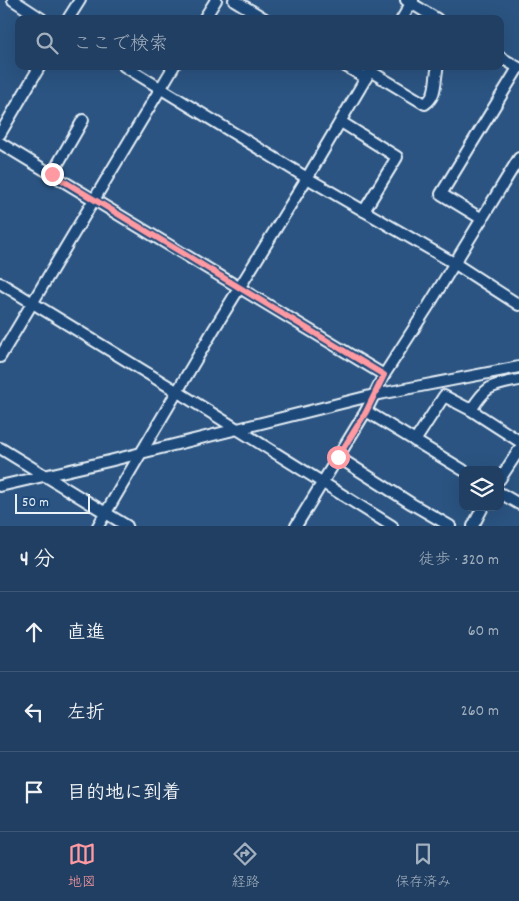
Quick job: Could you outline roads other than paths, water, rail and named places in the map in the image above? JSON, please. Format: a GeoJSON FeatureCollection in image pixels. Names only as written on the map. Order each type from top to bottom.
{"type":"FeatureCollection","features":[{"type":"Feature","properties":{"kind":"street"},"geometry":{"type":"LineString","coordinates":[[13,0],[36,15]]}},
{"type":"Feature","properties":{"kind":"street"},"geometry":{"type":"LineString","coordinates":[[71,15],[80,0]]}},
{"type":"Feature","properties":{"kind":"street"},"geometry":{"type":"LineString","coordinates":[[207,15],[216,0]]}},
{"type":"Feature","properties":{"kind":"street"},"geometry":{"type":"LineString","coordinates":[[234,0],[258,15]]}},
{"type":"Feature","properties":{"kind":"street"},"geometry":{"type":"LineString","coordinates":[[404,15],[410,1],[431,15]]}},
{"type":"Feature","properties":{"kind":"street"},"geometry":{"type":"LineString","coordinates":[[482,219],[441,194],[518,68],[504,59]]}},
{"type":"Feature","properties":{"kind":"street"},"geometry":{"type":"LineString","coordinates":[[0,134],[38,70]]}},
{"type":"Feature","properties":{"kind":"street"},"geometry":{"type":"LineString","coordinates":[[131,70],[307,178],[454,263],[519,304]]}},
{"type":"Feature","properties":{"kind":"street"},"geometry":{"type":"LineString","coordinates":[[0,357],[171,70]]}},
{"type":"Feature","properties":{"kind":"street"},"geometry":{"type":"LineString","coordinates":[[98,526],[239,288],[341,122],[369,72],[425,104],[430,101],[434,93],[437,70]]}},
{"type":"Feature","properties":{"kind":"street"},"geometry":{"type":"LineString","coordinates":[[52,174],[83,120]]}},
{"type":"Feature","properties":{"kind":"street"},"geometry":{"type":"LineString","coordinates":[[341,122],[397,157],[364,211]]}},
{"type":"Feature","properties":{"kind":"street"},"geometry":{"type":"LineString","coordinates":[[0,143],[384,375]]}},
{"type":"Feature","properties":{"kind":"street"},"geometry":{"type":"LineString","coordinates":[[296,526],[366,412],[384,375],[519,158]]}},
{"type":"Feature","properties":{"kind":"street"},"geometry":{"type":"LineString","coordinates":[[0,283],[392,526]]}},
{"type":"Feature","properties":{"kind":"street"},"geometry":{"type":"LineString","coordinates":[[0,486],[237,430],[374,395],[519,367]]}},
{"type":"Feature","properties":{"kind":"street"},"geometry":{"type":"LineString","coordinates":[[471,410],[482,393],[489,388],[496,384],[519,380]]}},
{"type":"Feature","properties":{"kind":"street"},"geometry":{"type":"LineString","coordinates":[[415,441],[444,396],[471,410],[519,441]]}},
{"type":"Feature","properties":{"kind":"street"},"geometry":{"type":"LineString","coordinates":[[366,412],[459,468]]}},
{"type":"Feature","properties":{"kind":"street"},"geometry":{"type":"LineString","coordinates":[[0,448],[127,526]]}},
{"type":"Feature","properties":{"kind":"street"},"geometry":{"type":"LineString","coordinates":[[504,473],[519,450]]}},
{"type":"Feature","properties":{"kind":"street"},"geometry":{"type":"LineString","coordinates":[[338,457],[450,526]]}},
{"type":"Feature","properties":{"kind":"street"},"geometry":{"type":"LineString","coordinates":[[504,495],[519,504]]}},
{"type":"Feature","properties":{"kind":"street"},"geometry":{"type":"LineString","coordinates":[[473,526],[482,511]]}}]}
